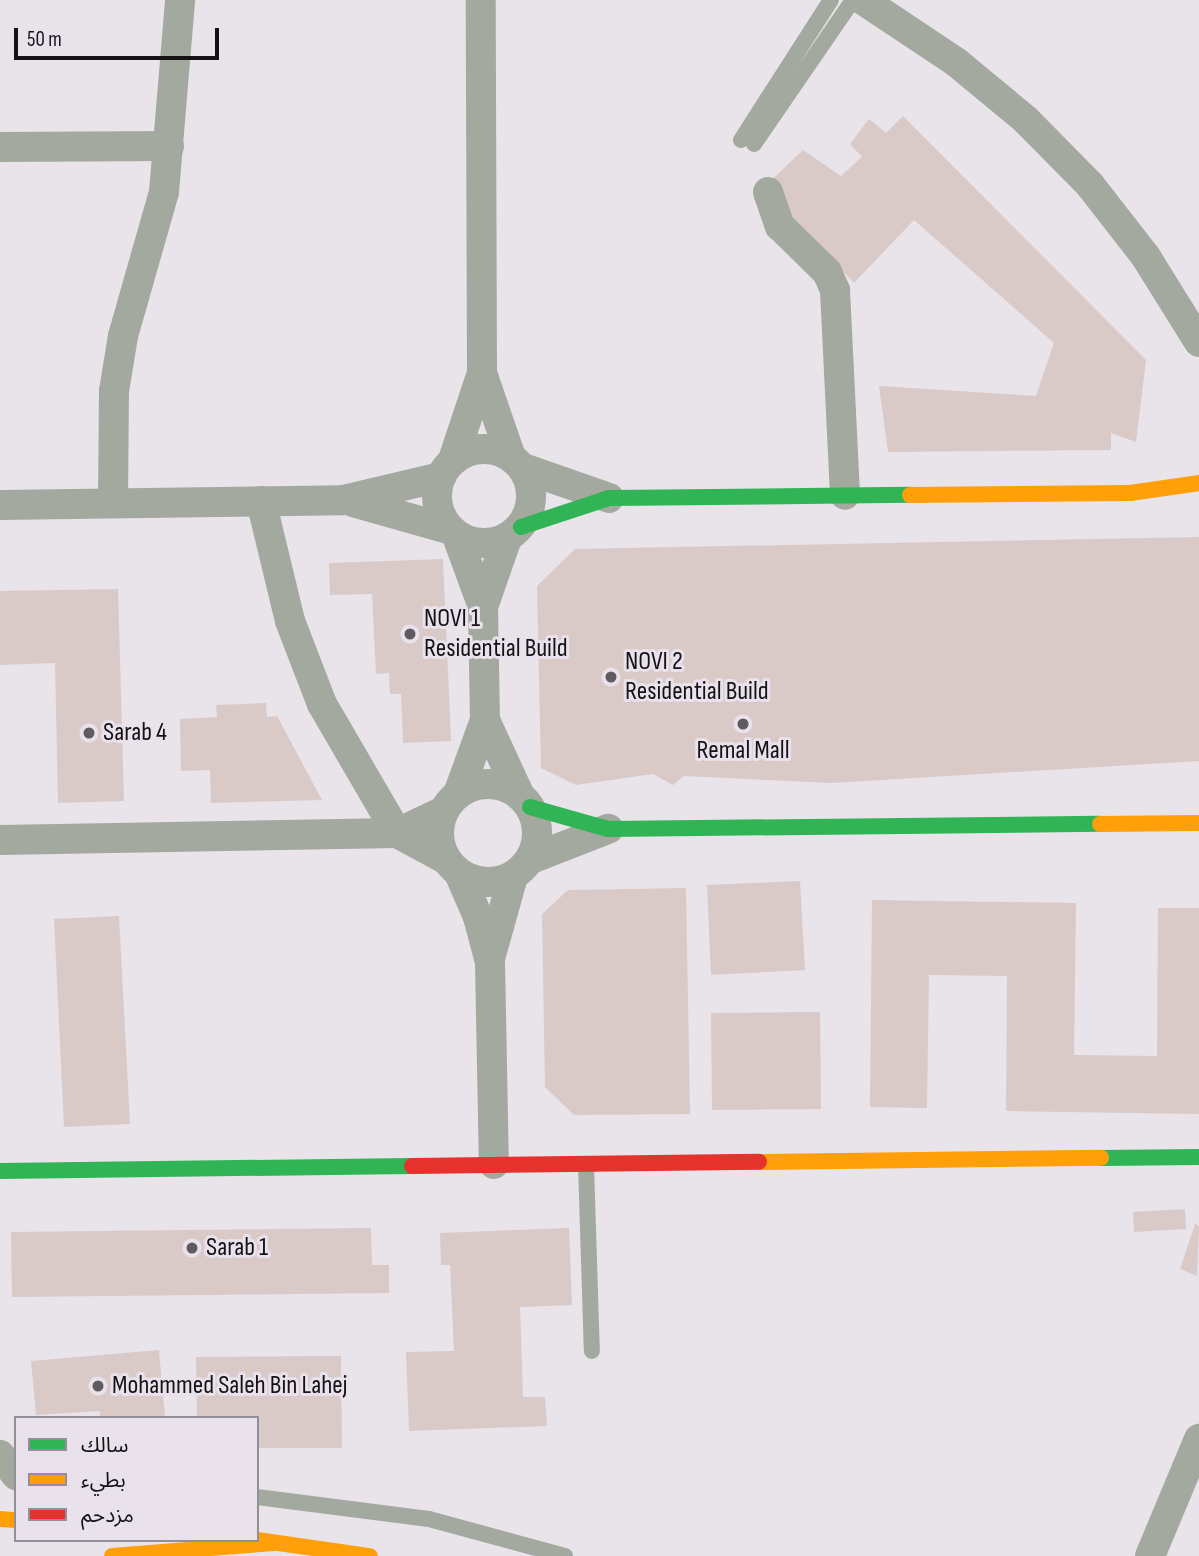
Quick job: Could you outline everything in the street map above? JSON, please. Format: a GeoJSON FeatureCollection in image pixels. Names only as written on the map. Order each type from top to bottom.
{"type":"FeatureCollection","features":[{"type":"Feature","properties":{"kind":"street"},"geometry":{"type":"LineString","coordinates":[[165,0],[174,71]]}},
{"type":"Feature","properties":{"kind":"street"},"geometry":{"type":"LineString","coordinates":[[113,502],[114,391],[123,335],[154,237],[169,146],[180,0]]}},
{"type":"Feature","properties":{"kind":"street"},"geometry":{"type":"LineString","coordinates":[[481,0],[482,373],[447,469],[438,505],[454,533],[483,607],[485,720],[439,827],[453,867],[478,917],[490,962],[494,1164]]}},
{"type":"Feature","properties":{"kind":"street"},"geometry":{"type":"LineString","coordinates":[[863,0],[956,62],[1026,120],[1090,185],[1146,257],[1199,342]]}},
{"type":"Feature","properties":{"kind":"street"},"geometry":{"type":"LineString","coordinates":[[0,147],[169,146]]}},
{"type":"Feature","properties":{"kind":"street"},"geometry":{"type":"LineString","coordinates":[[768,192],[780,226],[827,272],[835,290],[845,495]]}},
{"type":"Feature","properties":{"kind":"street"},"geometry":{"type":"LineString","coordinates":[[482,373],[532,498],[483,607]]}},
{"type":"Feature","properties":{"kind":"street"},"geometry":{"type":"LineString","coordinates":[[0,505],[343,500],[447,469],[488,449],[609,498]]}},
{"type":"Feature","properties":{"kind":"street"},"geometry":{"type":"LineString","coordinates":[[343,500],[454,533],[476,543],[514,533],[609,498],[1154,492],[1199,483]]}},
{"type":"Feature","properties":{"kind":"street"},"geometry":{"type":"LineString","coordinates":[[261,501],[290,621],[309,677],[397,833],[453,867],[491,882],[608,829]]}},
{"type":"Feature","properties":{"kind":"street"},"geometry":{"type":"LineString","coordinates":[[485,720],[537,824],[490,962]]}},
{"type":"Feature","properties":{"kind":"street"},"geometry":{"type":"LineString","coordinates":[[0,840],[397,833],[430,821],[451,802],[489,784],[525,801],[608,829],[1199,823]]}},
{"type":"Feature","properties":{"kind":"street"},"geometry":{"type":"LineString","coordinates":[[0,1171],[586,1162],[1199,1157]]}},
{"type":"Feature","properties":{"kind":"street"},"geometry":{"type":"LineString","coordinates":[[1150,1556],[1199,1439]]}},
{"type":"Feature","properties":{"kind":"street"},"geometry":{"type":"LineString","coordinates":[[0,1455],[14,1472]]}},
{"type":"Feature","properties":{"kind":"street"},"geometry":{"type":"LineString","coordinates":[[259,1540],[370,1556]]}},
{"type":"Feature","properties":{"kind":"street"},"geometry":{"type":"LineString","coordinates":[[112,1556],[274,1543]]}},
{"type":"Feature","properties":{"kind":"lane"},"geometry":{"type":"LineString","coordinates":[[831,0],[748,142],[853,0]]}},
{"type":"Feature","properties":{"kind":"lane"},"geometry":{"type":"LineString","coordinates":[[586,1162],[592,1351]]}},
{"type":"Feature","properties":{"kind":"lane"},"geometry":{"type":"LineString","coordinates":[[259,1497],[429,1519],[565,1556]]}},
{"type":"Feature","properties":{"kind":"building"},"geometry":{"type":"Polygon","coordinates":[[[903,116],[1146,360],[1136,442],[1111,433],[1111,450],[888,452],[879,386],[1036,396],[1054,343],[914,220],[854,283],[764,187],[803,150],[841,176],[862,157],[850,144],[869,119],[886,133],[903,116]]]}},
{"type":"Feature","properties":{"kind":"building"},"geometry":{"type":"Polygon","coordinates":[[[1199,537],[1199,761],[832,783],[684,776],[673,785],[653,774],[576,785],[541,768],[537,586],[575,549],[1199,537]]]}},
{"type":"Feature","properties":{"kind":"building","name":"NOVI 1 Residential Build"},"geometry":{"type":"Polygon","coordinates":[[[443,559],[451,741],[403,743],[401,694],[390,694],[389,673],[376,674],[372,594],[330,595],[329,563],[443,559]]]}},
{"type":"Feature","properties":{"kind":"building","name":"Sarab 4"},"geometry":{"type":"Polygon","coordinates":[[[118,589],[124,801],[58,803],[55,663],[0,665],[0,591],[118,589]]]}},
{"type":"Feature","properties":{"kind":"building"},"geometry":{"type":"Polygon","coordinates":[[[266,703],[267,717],[277,716],[322,800],[211,803],[210,770],[181,771],[180,719],[217,717],[216,705],[266,703]]]}},
{"type":"Feature","properties":{"kind":"building"},"geometry":{"type":"Polygon","coordinates":[[[800,881],[805,970],[711,975],[707,885],[800,881]]]}},
{"type":"Feature","properties":{"kind":"building"},"geometry":{"type":"Polygon","coordinates":[[[686,888],[690,1114],[574,1115],[545,1087],[542,914],[568,890],[686,888]]]}},
{"type":"Feature","properties":{"kind":"building"},"geometry":{"type":"Polygon","coordinates":[[[872,900],[1076,903],[1074,1055],[1157,1056],[1158,908],[1199,908],[1199,1114],[1006,1111],[1007,976],[929,975],[927,1108],[870,1107],[872,900]]]}},
{"type":"Feature","properties":{"kind":"building"},"geometry":{"type":"Polygon","coordinates":[[[119,916],[130,1124],[64,1127],[54,919],[119,916]]]}},
{"type":"Feature","properties":{"kind":"building"},"geometry":{"type":"Polygon","coordinates":[[[820,1012],[821,1109],[712,1110],[711,1013],[820,1012]]]}},
{"type":"Feature","properties":{"kind":"building"},"geometry":{"type":"Polygon","coordinates":[[[1185,1209],[1186,1229],[1134,1232],[1133,1212],[1185,1209]]]}},
{"type":"Feature","properties":{"kind":"building"},"geometry":{"type":"Polygon","coordinates":[[[1195,1224],[1199,1226],[1197,1276],[1180,1269],[1195,1224]]]}},
{"type":"Feature","properties":{"kind":"building","name":"Sarab 1"},"geometry":{"type":"Polygon","coordinates":[[[371,1228],[372,1265],[389,1265],[389,1293],[12,1297],[11,1232],[371,1228]]]}},
{"type":"Feature","properties":{"kind":"building"},"geometry":{"type":"Polygon","coordinates":[[[569,1228],[572,1305],[520,1307],[523,1397],[545,1397],[547,1426],[409,1431],[406,1352],[454,1351],[450,1265],[441,1265],[440,1233],[569,1228]]]}},
{"type":"Feature","properties":{"kind":"building","name":"Mohammed Saleh Bin Lahej"},"geometry":{"type":"Polygon","coordinates":[[[159,1350],[165,1416],[100,1416],[100,1411],[36,1415],[31,1361],[159,1350]]]}},
{"type":"Feature","properties":{"kind":"building"},"geometry":{"type":"Polygon","coordinates":[[[341,1356],[342,1448],[259,1448],[259,1416],[197,1416],[196,1357],[341,1356]]]}},
{"type":"Feature","properties":{"kind":"traffic: fast"},"geometry":{"type":"LineString","coordinates":[[521,527],[609,498],[910,495]]}},
{"type":"Feature","properties":{"kind":"traffic: fast"},"geometry":{"type":"LineString","coordinates":[[530,807],[608,829],[1100,824]]}},
{"type":"Feature","properties":{"kind":"traffic: fast"},"geometry":{"type":"LineString","coordinates":[[1101,1158],[1199,1157]]}},
{"type":"Feature","properties":{"kind":"traffic: fast"},"geometry":{"type":"LineString","coordinates":[[0,1171],[412,1166]]}},
{"type":"Feature","properties":{"kind":"traffic: slow"},"geometry":{"type":"LineString","coordinates":[[910,495],[1130,493],[1199,483]]}},
{"type":"Feature","properties":{"kind":"traffic: slow"},"geometry":{"type":"LineString","coordinates":[[1100,824],[1199,823]]}},
{"type":"Feature","properties":{"kind":"traffic: slow"},"geometry":{"type":"LineString","coordinates":[[759,1162],[1101,1158]]}},
{"type":"Feature","properties":{"kind":"traffic: slow"},"geometry":{"type":"LineString","coordinates":[[0,1519],[14,1520]]}},
{"type":"Feature","properties":{"kind":"traffic: slow"},"geometry":{"type":"LineString","coordinates":[[259,1540],[370,1556]]}},
{"type":"Feature","properties":{"kind":"traffic: slow"},"geometry":{"type":"LineString","coordinates":[[112,1556],[274,1543]]}},
{"type":"Feature","properties":{"kind":"traffic: jam"},"geometry":{"type":"LineString","coordinates":[[412,1166],[759,1162]]}},
{"type":"Feature","properties":{"kind":"place","name":"NOVI 1 Residential Build"},"geometry":{"type":"Point","coordinates":[410,634]}},
{"type":"Feature","properties":{"kind":"place","name":"NOVI 2 Residential Build"},"geometry":{"type":"Point","coordinates":[611,677]}},
{"type":"Feature","properties":{"kind":"place","name":"Remal Mall"},"geometry":{"type":"Point","coordinates":[743,724]}},
{"type":"Feature","properties":{"kind":"place","name":"Sarab 4"},"geometry":{"type":"Point","coordinates":[89,733]}},
{"type":"Feature","properties":{"kind":"place","name":"Sarab 1"},"geometry":{"type":"Point","coordinates":[192,1248]}},
{"type":"Feature","properties":{"kind":"place","name":"Mohammed Saleh Bin Lahej"},"geometry":{"type":"Point","coordinates":[98,1386]}}]}
